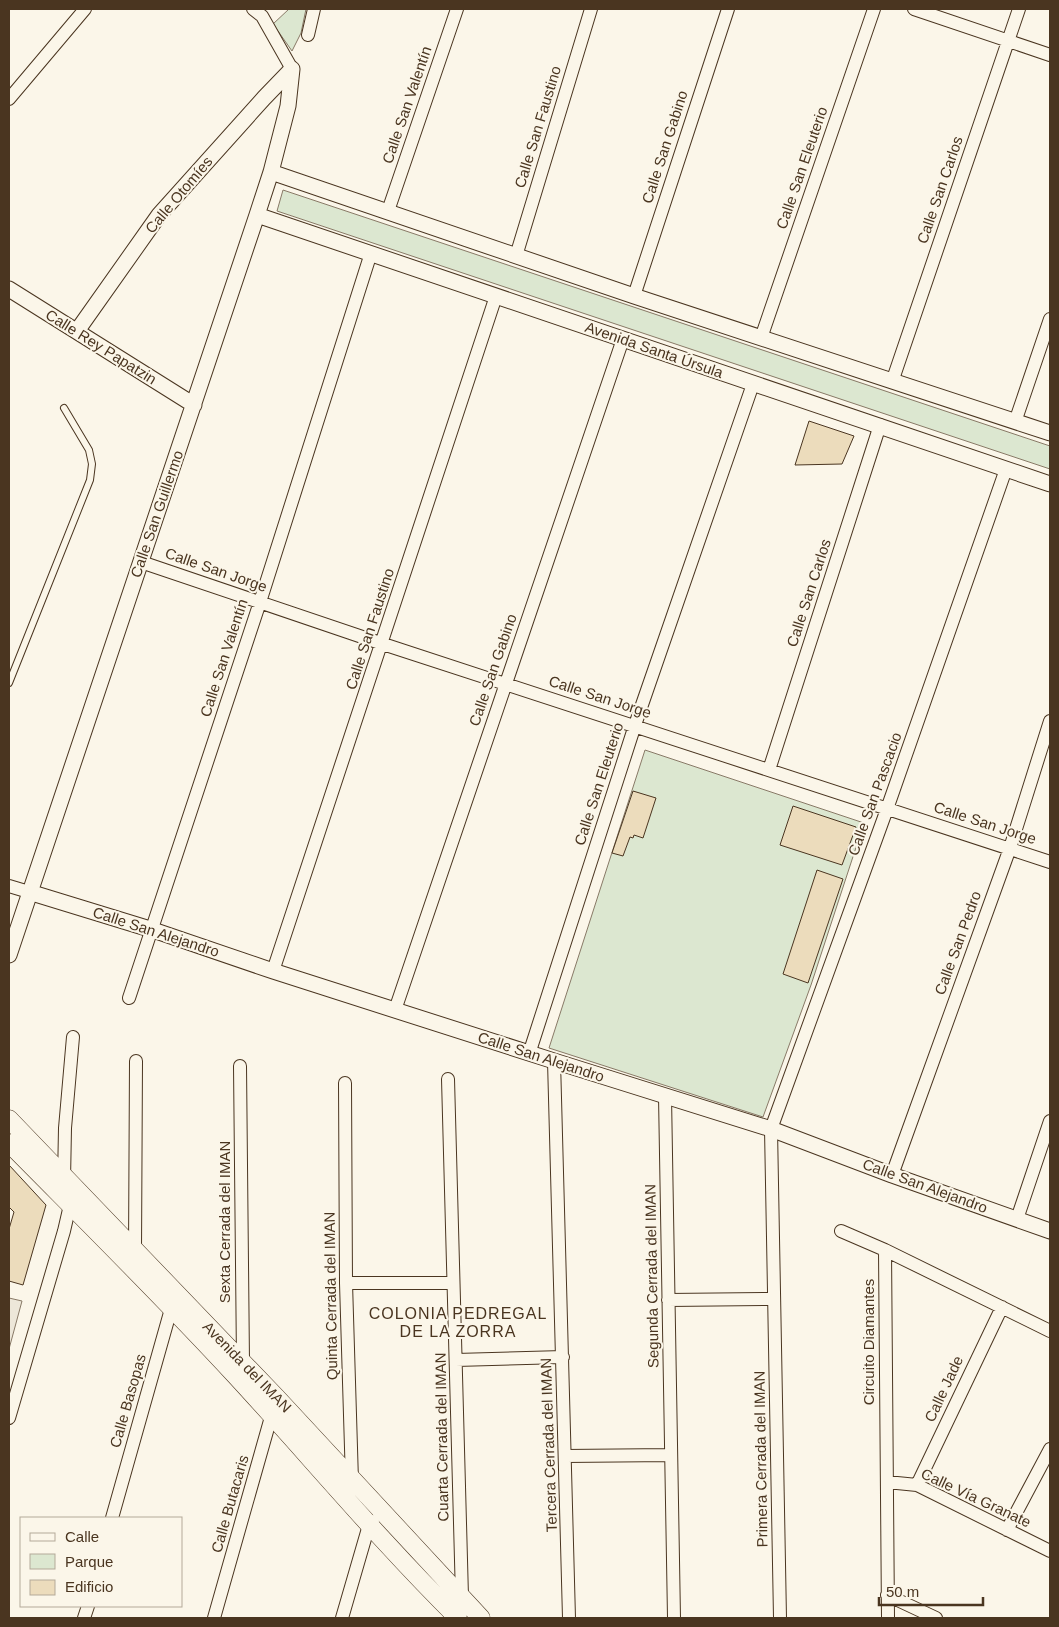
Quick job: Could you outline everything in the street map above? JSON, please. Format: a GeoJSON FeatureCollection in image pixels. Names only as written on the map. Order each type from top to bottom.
{"type":"FeatureCollection","features":[{"type":"Feature","properties":{"kind":"main road","name":"Avenida del IMAN"},"geometry":{"type":"LineString","coordinates":[[9,1119],[63,1176],[130,1255],[238,1368],[277,1398],[481,1618]]}},
{"type":"Feature","properties":{"kind":"main road","name":"Avenida del IMAN"},"geometry":{"type":"LineString","coordinates":[[9,1142],[70,1205],[130,1255]]}},
{"type":"Feature","properties":{"kind":"main road","name":"Avenida del IMAN"},"geometry":{"type":"LineString","coordinates":[[238,1368],[271,1416],[353,1508],[453,1614]]}},
{"type":"Feature","properties":{"kind":"street"},"geometry":{"type":"LineString","coordinates":[[9,99],[85,9]]}},
{"type":"Feature","properties":{"kind":"street"},"geometry":{"type":"LineString","coordinates":[[308,35],[314,9]]}},
{"type":"Feature","properties":{"kind":"street","name":"Calle San Valentín"},"geometry":{"type":"LineString","coordinates":[[388,211],[457,9]]}},
{"type":"Feature","properties":{"kind":"street","name":"Calle San Faustino"},"geometry":{"type":"LineString","coordinates":[[516,256],[591,9]]}},
{"type":"Feature","properties":{"kind":"street","name":"Calle San Gabino"},"geometry":{"type":"LineString","coordinates":[[634,296],[728,9]]}},
{"type":"Feature","properties":{"kind":"street","name":"Calle San Eleuterio"},"geometry":{"type":"LineString","coordinates":[[762,338],[874,9]]}},
{"type":"Feature","properties":{"kind":"street"},"geometry":{"type":"LineString","coordinates":[[914,9],[1050,55]]}},
{"type":"Feature","properties":{"kind":"street","name":"Calle San Carlos"},"geometry":{"type":"LineString","coordinates":[[892,382],[1019,9]]}},
{"type":"Feature","properties":{"kind":"street"},"geometry":{"type":"LineString","coordinates":[[262,11],[292,69]]}},
{"type":"Feature","properties":{"kind":"street","name":"Calle San Guillermo"},"geometry":{"type":"LineString","coordinates":[[9,955],[271,172],[288,106],[292,69]]}},
{"type":"Feature","properties":{"kind":"street","name":"Calle Otomíes"},"geometry":{"type":"LineString","coordinates":[[77,331],[159,215],[292,69]]}},
{"type":"Feature","properties":{"kind":"street"},"geometry":{"type":"LineString","coordinates":[[271,172],[634,296],[1050,433]]}},
{"type":"Feature","properties":{"kind":"street","name":"Avenida Santa Úrsula"},"geometry":{"type":"LineString","coordinates":[[257,215],[1050,484]]}},
{"type":"Feature","properties":{"kind":"street","name":"Calle San Valentín"},"geometry":{"type":"LineString","coordinates":[[129,998],[260,602],[371,253]]}},
{"type":"Feature","properties":{"kind":"street","name":"Calle Rey Papatzin"},"geometry":{"type":"LineString","coordinates":[[9,288],[194,405]]}},
{"type":"Feature","properties":{"kind":"street","name":"Calle San Faustino"},"geometry":{"type":"LineString","coordinates":[[273,972],[496,296]]}},
{"type":"Feature","properties":{"kind":"street"},"geometry":{"type":"LineString","coordinates":[[1015,422],[1050,319]]}},
{"type":"Feature","properties":{"kind":"street","name":"Calle San Gabino"},"geometry":{"type":"LineString","coordinates":[[394,1010],[623,339]]}},
{"type":"Feature","properties":{"kind":"street","name":"Calle San Eleuterio"},"geometry":{"type":"LineString","coordinates":[[529,1054],[635,726],[753,384]]}},
{"type":"Feature","properties":{"kind":"street","name":"Calle San Carlos"},"geometry":{"type":"LineString","coordinates":[[769,770],[880,426]]}},
{"type":"Feature","properties":{"kind":"street","name":"Calle San Pascacio"},"geometry":{"type":"LineString","coordinates":[[771,1129],[887,809],[1006,469]]}},
{"type":"Feature","properties":{"kind":"street","name":"Calle San Jorge"},"geometry":{"type":"LineString","coordinates":[[141,562],[382,644],[1050,862]]}},
{"type":"Feature","properties":{"kind":"street","name":"Calle San Pedro"},"geometry":{"type":"LineString","coordinates":[[892,1175],[1010,848],[1050,721]]}},
{"type":"Feature","properties":{"kind":"street"},"geometry":{"type":"LineString","coordinates":[[9,886],[29,892]]}},
{"type":"Feature","properties":{"kind":"street","name":"Calle San Alejandro"},"geometry":{"type":"LineString","coordinates":[[29,892],[153,930],[273,972],[529,1054],[771,1129],[892,1175],[1050,1231]]}},
{"type":"Feature","properties":{"kind":"street"},"geometry":{"type":"LineString","coordinates":[[9,1418],[70,1205],[63,1176],[73,1037]]}},
{"type":"Feature","properties":{"kind":"street"},"geometry":{"type":"LineString","coordinates":[[130,1255],[135,1203],[136,1061]]}},
{"type":"Feature","properties":{"kind":"street","name":"Tercera Cerrada del IMAN"},"geometry":{"type":"LineString","coordinates":[[554,1061],[569,1618]]}},
{"type":"Feature","properties":{"kind":"street","name":"Sexta Cerrada del IMAN"},"geometry":{"type":"LineString","coordinates":[[238,1368],[240,1066]]}},
{"type":"Feature","properties":{"kind":"street","name":"Cuarta Cerrada del IMAN"},"geometry":{"type":"LineString","coordinates":[[448,1079],[462,1597]]}},
{"type":"Feature","properties":{"kind":"street","name":"Quinta Cerrada del IMAN"},"geometry":{"type":"LineString","coordinates":[[345,1084],[346,1283],[353,1508]]}},
{"type":"Feature","properties":{"kind":"street","name":"Segunda Cerrada del IMAN"},"geometry":{"type":"LineString","coordinates":[[665,1096],[674,1618]]}},
{"type":"Feature","properties":{"kind":"street"},"geometry":{"type":"LineString","coordinates":[[1017,1219],[1050,1121]]}},
{"type":"Feature","properties":{"kind":"street","name":"Primera Cerrada del IMAN"},"geometry":{"type":"LineString","coordinates":[[771,1129],[780,1618]]}},
{"type":"Feature","properties":{"kind":"street"},"geometry":{"type":"LineString","coordinates":[[841,1231],[885,1250],[1050,1331]]}},
{"type":"Feature","properties":{"kind":"street","name":"Circuito Diamantes"},"geometry":{"type":"LineString","coordinates":[[885,1250],[888,1618]]}},
{"type":"Feature","properties":{"kind":"street"},"geometry":{"type":"LineString","coordinates":[[346,1283],[453,1284]]}},
{"type":"Feature","properties":{"kind":"street"},"geometry":{"type":"LineString","coordinates":[[668,1300],[774,1299]]}},
{"type":"Feature","properties":{"kind":"street","name":"Calle Basopas"},"geometry":{"type":"LineString","coordinates":[[112,1517],[173,1300]]}},
{"type":"Feature","properties":{"kind":"street","name":"Calle Jade"},"geometry":{"type":"LineString","coordinates":[[917,1485],[1002,1307]]}},
{"type":"Feature","properties":{"kind":"street"},"geometry":{"type":"LineString","coordinates":[[456,1360],[563,1357]]}},
{"type":"Feature","properties":{"kind":"street","name":"Calle Butacaris"},"geometry":{"type":"LineString","coordinates":[[214,1618],[277,1398]]}},
{"type":"Feature","properties":{"kind":"street"},"geometry":{"type":"LineString","coordinates":[[1007,1530],[1050,1449]]}},
{"type":"Feature","properties":{"kind":"street"},"geometry":{"type":"LineString","coordinates":[[566,1456],[671,1455]]}},
{"type":"Feature","properties":{"kind":"street","name":"Calle Vía Granate"},"geometry":{"type":"LineString","coordinates":[[886,1482],[917,1485],[1050,1551]]}},
{"type":"Feature","properties":{"kind":"street"},"geometry":{"type":"LineString","coordinates":[[342,1618],[369,1525],[382,1512]]}},
{"type":"Feature","properties":{"kind":"street"},"geometry":{"type":"LineString","coordinates":[[887,1595],[936,1618]]}},
{"type":"Feature","properties":{"kind":"street"},"geometry":{"type":"LineString","coordinates":[[453,1614],[462,1597]]}},
{"type":"Feature","properties":{"kind":"lane"},"geometry":{"type":"LineString","coordinates":[[9,683],[90,480],[92,464],[89,450],[64,408]]}},
{"type":"Feature","properties":{"kind":"green space"},"geometry":{"type":"Polygon","coordinates":[[[289,9],[306,9],[301,33],[292,51],[273,24],[289,9]]]}},
{"type":"Feature","properties":{"kind":"green space"},"geometry":{"type":"Polygon","coordinates":[[[283,190],[1050,446],[1050,469],[277,211],[283,190]]]}},
{"type":"Feature","properties":{"kind":"green space"},"geometry":{"type":"Polygon","coordinates":[[[645,750],[864,823],[811,985],[763,1117],[549,1048],[645,750]]]}},
{"type":"Feature","properties":{"kind":"shaded area"},"geometry":{"type":"Polygon","coordinates":[[[9,1298],[22,1301],[9,1349],[9,1298]]]}},
{"type":"Feature","properties":{"kind":"building"},"geometry":{"type":"Polygon","coordinates":[[[809,421],[854,436],[842,464],[795,465],[809,421]]]}},
{"type":"Feature","properties":{"kind":"building"},"geometry":{"type":"Polygon","coordinates":[[[633,791],[656,798],[643,838],[634,835],[633,838],[630,837],[623,856],[612,853],[633,791]]]}},
{"type":"Feature","properties":{"kind":"building"},"geometry":{"type":"Polygon","coordinates":[[[793,806],[856,827],[842,865],[780,845],[793,806]]]}},
{"type":"Feature","properties":{"kind":"building"},"geometry":{"type":"Polygon","coordinates":[[[817,870],[843,879],[808,983],[783,974],[817,870]]]}},
{"type":"Feature","properties":{"kind":"building"},"geometry":{"type":"Polygon","coordinates":[[[9,1165],[46,1205],[23,1285],[9,1281],[9,1229],[14,1212],[9,1207],[9,1165]]]}},
{"type":"Feature","properties":{"kind":"district","name":"COLONIA PEDREGAL DE LA ZORRA"},"geometry":{"type":"Point","coordinates":[458,1322]}}]}
